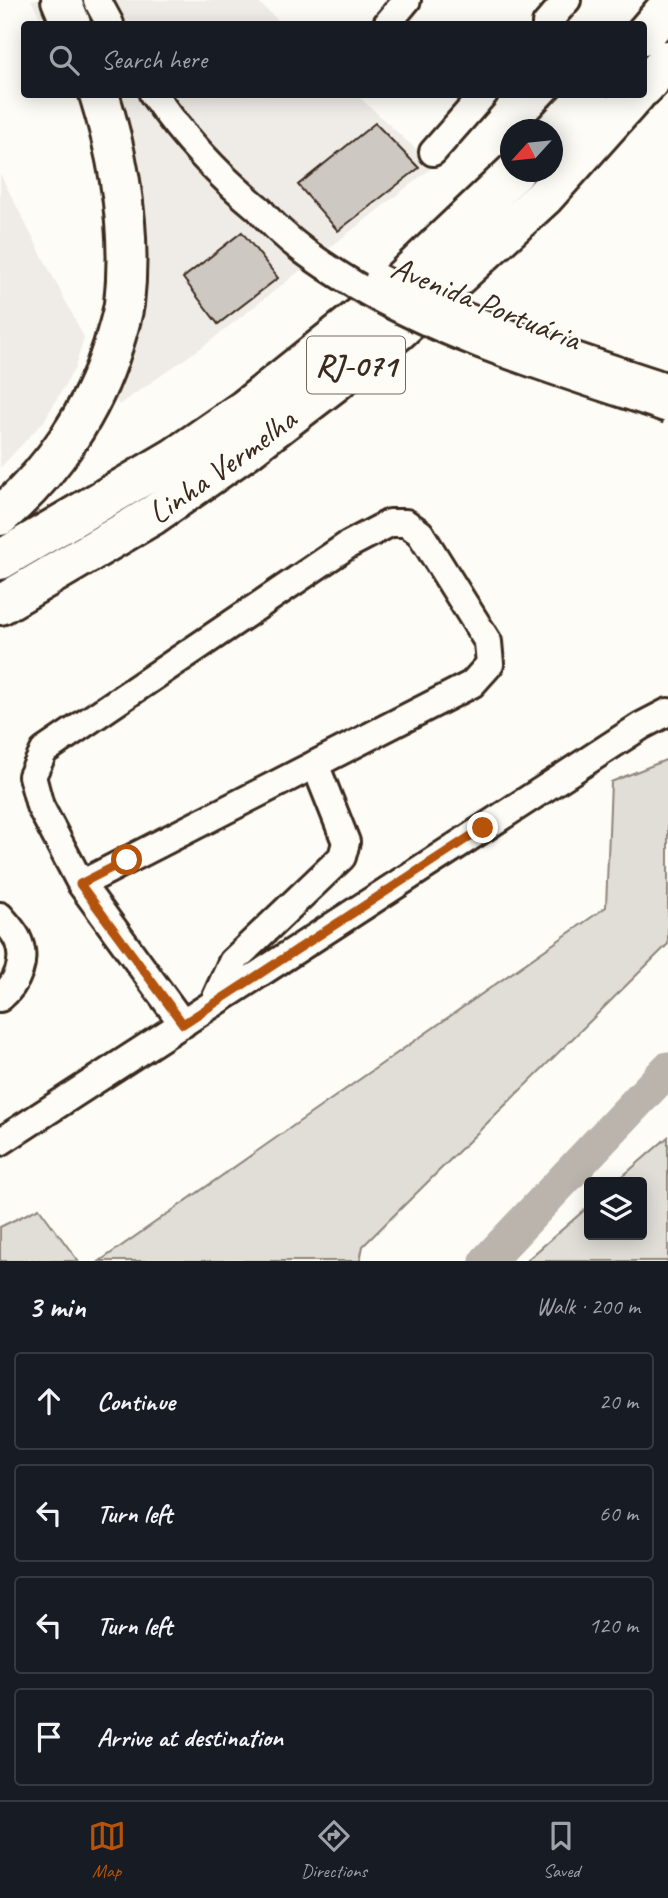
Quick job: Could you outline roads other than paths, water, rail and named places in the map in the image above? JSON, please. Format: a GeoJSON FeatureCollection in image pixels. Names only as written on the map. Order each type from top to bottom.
{"type":"FeatureCollection","features":[{"type":"Feature","properties":{"kind":"highway"},"geometry":{"type":"LineString","coordinates":[[61,0],[70,21]]}},
{"type":"Feature","properties":{"kind":"highway"},"geometry":{"type":"LineString","coordinates":[[647,31],[668,7]]}},
{"type":"Feature","properties":{"kind":"highway"},"geometry":{"type":"LineString","coordinates":[[647,83],[668,60]]}},
{"type":"Feature","properties":{"kind":"highway"},"geometry":{"type":"LineString","coordinates":[[0,516],[47,469],[80,421],[108,362],[124,306],[124,209],[114,148],[100,98]]}},
{"type":"Feature","properties":{"kind":"highway"},"geometry":{"type":"LineString","coordinates":[[563,121],[585,98]]}},
{"type":"Feature","properties":{"kind":"highway","name":"Linha Vermelha"},"geometry":{"type":"LineString","coordinates":[[0,605],[153,515],[246,451],[398,331],[544,197],[632,98]]}},
{"type":"Feature","properties":{"kind":"highway","name":"Linha Vermelha"},"geometry":{"type":"LineString","coordinates":[[0,560],[174,458],[245,409],[374,305],[504,182]]}},
{"type":"Feature","properties":{"kind":"street"},"geometry":{"type":"LineString","coordinates":[[97,0],[108,21]]}},
{"type":"Feature","properties":{"kind":"street"},"geometry":{"type":"LineString","coordinates":[[390,21],[407,0]]}},
{"type":"Feature","properties":{"kind":"street"},"geometry":{"type":"LineString","coordinates":[[548,21],[567,0]]}},
{"type":"Feature","properties":{"kind":"street","name":"Avenida Portuária"},"geometry":{"type":"LineString","coordinates":[[156,98],[227,181],[259,209],[279,232],[324,266],[411,315],[475,343],[668,409]]}},
{"type":"Feature","properties":{"kind":"street"},"geometry":{"type":"LineString","coordinates":[[433,152],[480,98]]}},
{"type":"Feature","properties":{"kind":"street","name":"Avenida Portuária"},"geometry":{"type":"LineString","coordinates":[[259,209],[375,276],[439,307],[668,387]]}},
{"type":"Feature","properties":{"kind":"street"},"geometry":{"type":"LineString","coordinates":[[80,884],[472,684],[490,664],[488,642],[420,533],[406,523],[390,523],[348,545],[44,751],[32,776],[40,806],[80,884],[183,1024]]}},
{"type":"Feature","properties":{"kind":"street"},"geometry":{"type":"LineString","coordinates":[[0,1142],[641,726],[668,712]]}},
{"type":"Feature","properties":{"kind":"street"},"geometry":{"type":"LineString","coordinates":[[213,1004],[232,962],[342,857],[346,842],[315,764]]}},
{"type":"Feature","properties":{"kind":"street"},"geometry":{"type":"LineString","coordinates":[[0,916],[17,937],[21,949],[19,973],[10,989],[0,998]]}},
{"type":"Feature","properties":{"kind":"waterway"},"geometry":{"type":"LineString","coordinates":[[487,1261],[668,1069]]}}]}
